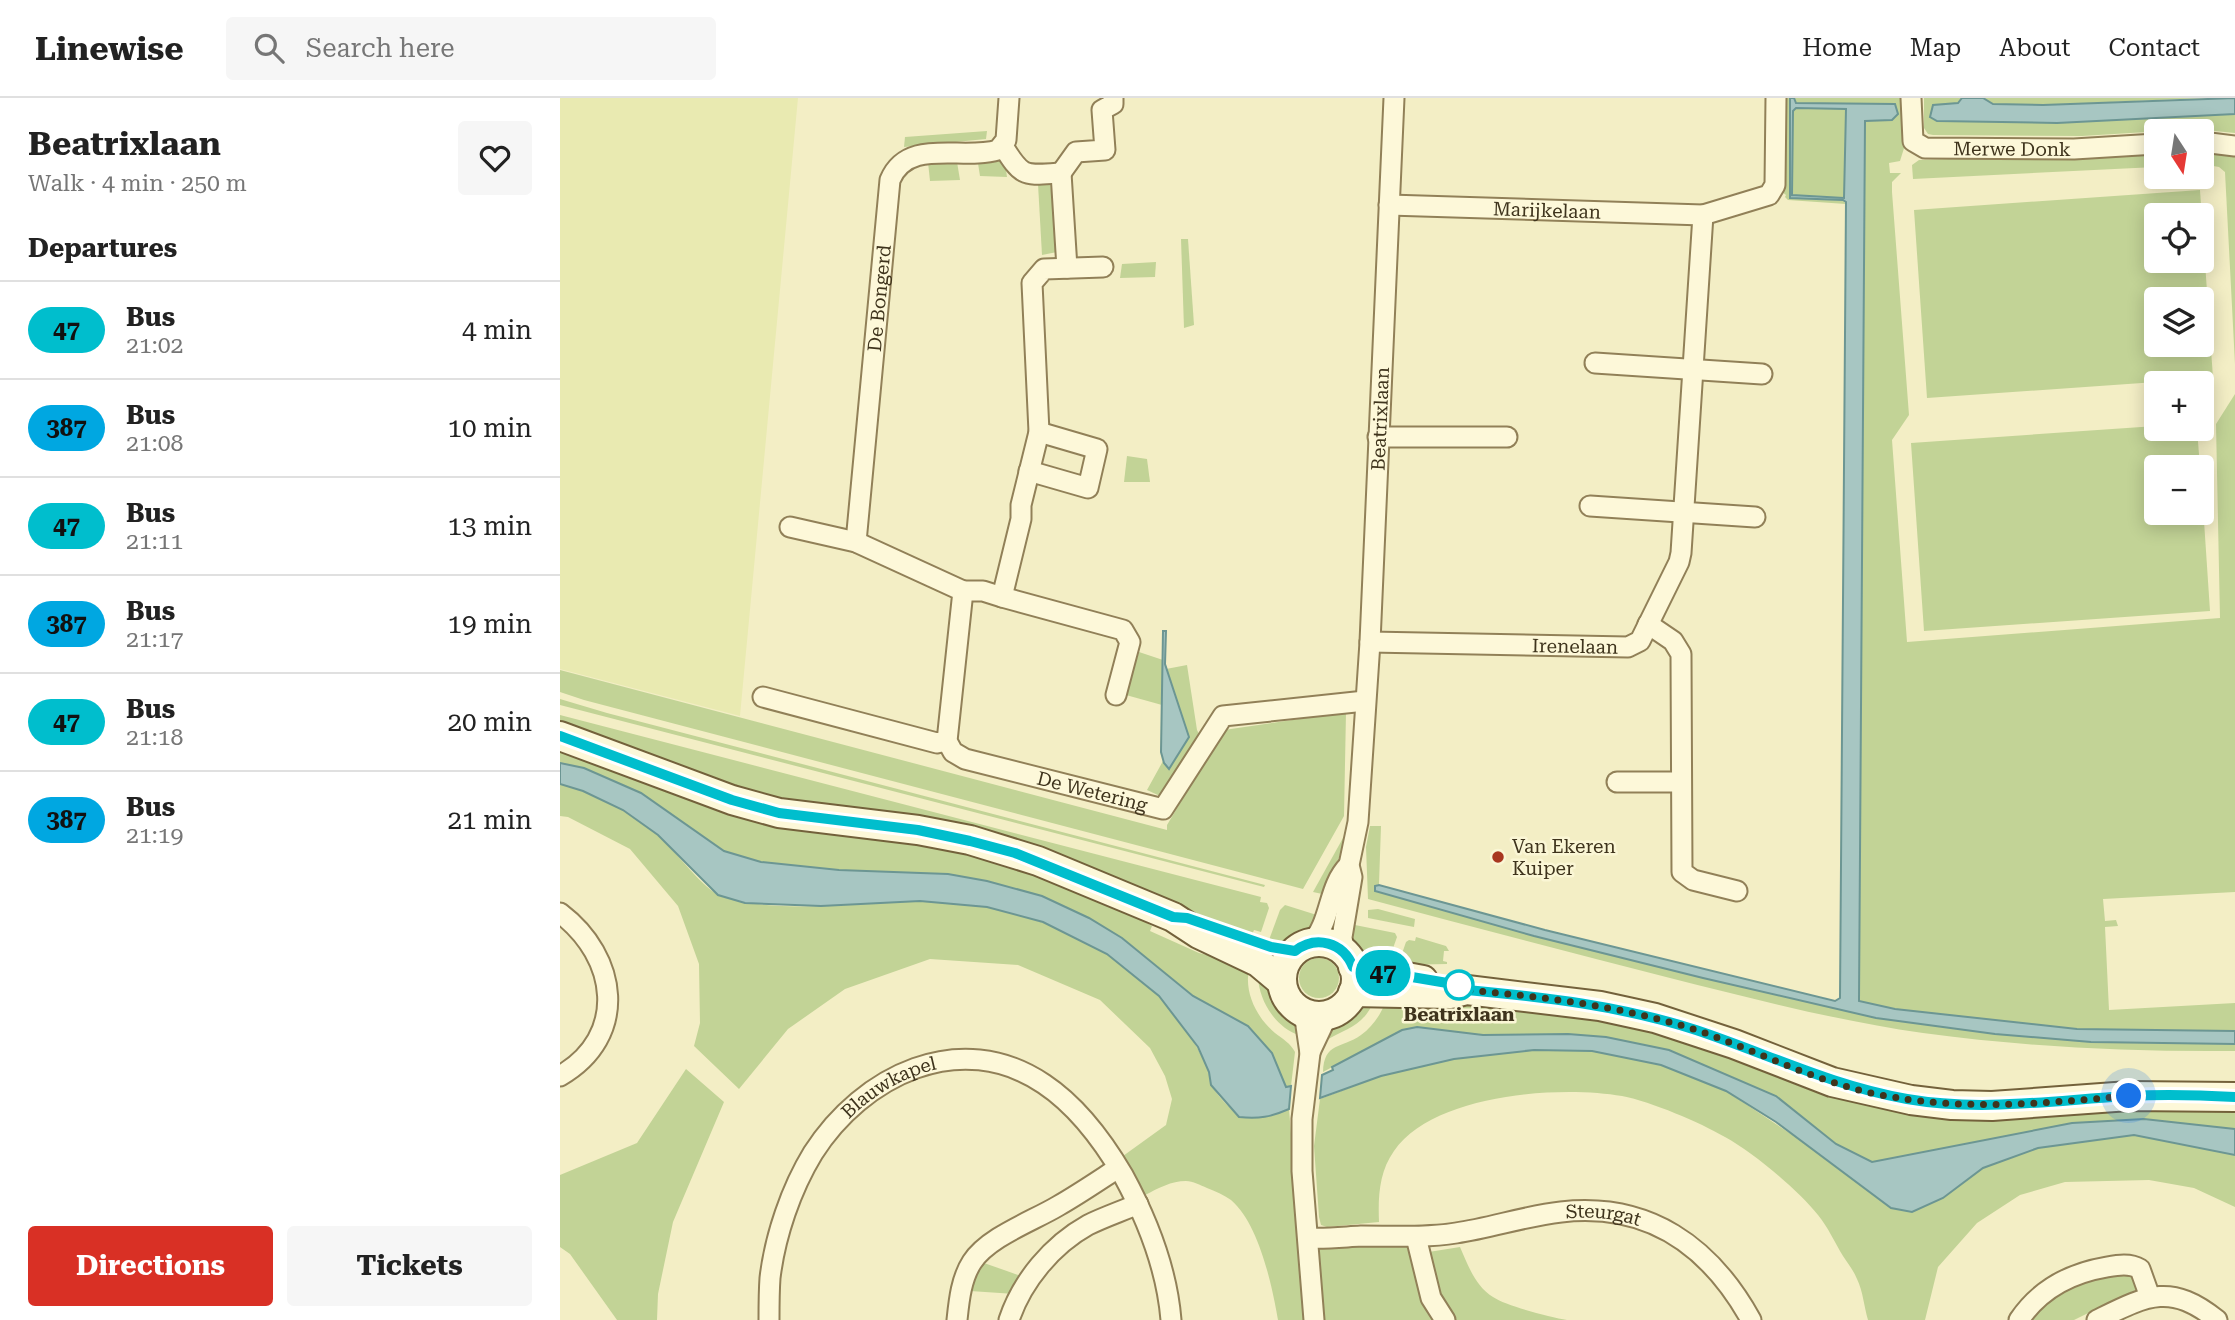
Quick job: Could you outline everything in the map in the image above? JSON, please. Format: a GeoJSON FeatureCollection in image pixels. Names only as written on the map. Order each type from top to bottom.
{"type":"FeatureCollection","features":[{"type":"Feature","properties":{"kind":"main road"},"geometry":{"type":"LineString","coordinates":[[560,736],[732,800],[779,813],[918,830],[1015,853],[1173,917],[1199,934],[1258,962],[1282,982],[1290,1002],[1316,1013],[1345,1004],[1350,970]]}},
{"type":"Feature","properties":{"kind":"main road"},"geometry":{"type":"LineString","coordinates":[[1173,917],[1187,918],[1271,947],[1303,947],[1328,943],[1350,970],[1459,985],[1467,990],[1600,1006],[1655,1018],[1734,1044],[1832,1082],[1911,1100],[1992,1106],[2129,1096],[2235,1097]]}},
{"type":"Feature","properties":{"kind":"main road"},"geometry":{"type":"LineString","coordinates":[[1282,982],[1286,962],[1303,947]]}},
{"type":"Feature","properties":{"kind":"street"},"geometry":{"type":"LineString","coordinates":[[1009,98],[1006,140],[1003,146],[1023,172],[1061,173]]}},
{"type":"Feature","properties":{"kind":"street"},"geometry":{"type":"LineString","coordinates":[[1067,268],[1061,173],[1076,152],[1105,150],[1102,110],[1114,104],[1113,98]]}},
{"type":"Feature","properties":{"kind":"street","name":"Beatrixlaan"},"geometry":{"type":"LineString","coordinates":[[1350,970],[1342,937],[1352,877],[1349,865],[1359,821],[1370,642],[1394,98]]}},
{"type":"Feature","properties":{"kind":"street"},"geometry":{"type":"LineString","coordinates":[[1703,215],[1769,195],[1772,191],[1776,98]]}},
{"type":"Feature","properties":{"kind":"street","name":"Merwe Donk"},"geometry":{"type":"LineString","coordinates":[[1911,98],[1913,141],[1925,148],[2074,149],[2144,145]]}},
{"type":"Feature","properties":{"kind":"street"},"geometry":{"type":"LineString","coordinates":[[2214,143],[2235,146]]}},
{"type":"Feature","properties":{"kind":"street","name":"De Bongerd"},"geometry":{"type":"LineString","coordinates":[[856,542],[890,180],[897,168],[909,158],[919,155],[989,152],[1003,146]]}},
{"type":"Feature","properties":{"kind":"street","name":"Marijkelaan"},"geometry":{"type":"LineString","coordinates":[[1389,205],[1703,215]]}},
{"type":"Feature","properties":{"kind":"street","name":"Irenelaan"},"geometry":{"type":"LineString","coordinates":[[1370,642],[1628,647],[1640,641],[1679,562],[1703,215]]}},
{"type":"Feature","properties":{"kind":"street"},"geometry":{"type":"LineString","coordinates":[[1002,597],[1038,432],[1032,284],[1044,269],[1103,267]]}},
{"type":"Feature","properties":{"kind":"street"},"geometry":{"type":"LineString","coordinates":[[1595,363],[1762,374]]}},
{"type":"Feature","properties":{"kind":"street"},"geometry":{"type":"LineString","coordinates":[[1029,471],[1088,488],[1097,449],[1038,432]]}},
{"type":"Feature","properties":{"kind":"street"},"geometry":{"type":"LineString","coordinates":[[1378,436],[1507,437]]}},
{"type":"Feature","properties":{"kind":"street"},"geometry":{"type":"LineString","coordinates":[[1590,506],[1755,517]]}},
{"type":"Feature","properties":{"kind":"street"},"geometry":{"type":"LineString","coordinates":[[790,527],[856,542],[963,591],[983,591],[1123,630],[1130,642],[1116,695]]}},
{"type":"Feature","properties":{"kind":"street"},"geometry":{"type":"LineString","coordinates":[[763,697],[937,743],[947,741],[963,591]]}},
{"type":"Feature","properties":{"kind":"street"},"geometry":{"type":"LineString","coordinates":[[1648,624],[1673,641],[1681,654],[1682,872],[1693,880],[1737,891]]}},
{"type":"Feature","properties":{"kind":"street","name":"De Wetering"},"geometry":{"type":"LineString","coordinates":[[947,741],[953,752],[965,759],[1163,809],[1223,716],[1365,701]]}},
{"type":"Feature","properties":{"kind":"street"},"geometry":{"type":"LineString","coordinates":[[1618,782],[1681,782]]}},
{"type":"Feature","properties":{"kind":"street","name":"Beatrixlaan"},"geometry":{"type":"LineString","coordinates":[[1303,947],[1321,931],[1341,873],[1349,865]]}},
{"type":"Feature","properties":{"kind":"street"},"geometry":{"type":"LineString","coordinates":[[560,913],[574,924],[594,949],[605,977],[607,1011],[594,1045],[578,1064],[560,1076]]}},
{"type":"Feature","properties":{"kind":"street"},"geometry":{"type":"LineString","coordinates":[[1314,1320],[1302,1171],[1302,1119],[1316,1013]]}},
{"type":"Feature","properties":{"kind":"street","name":"Blauwkapel"},"geometry":{"type":"LineString","coordinates":[[769,1320],[773,1266],[780,1234],[798,1181],[815,1150],[842,1115],[861,1097],[894,1076],[923,1065],[950,1060],[976,1060],[1024,1073],[1044,1084],[1097,1135],[1139,1204],[1162,1271],[1170,1301],[1171,1320]]}},
{"type":"Feature","properties":{"kind":"street"},"geometry":{"type":"LineString","coordinates":[[957,1320],[965,1278],[972,1262],[982,1251],[1118,1168]]}},
{"type":"Feature","properties":{"kind":"street"},"geometry":{"type":"LineString","coordinates":[[1009,1320],[1025,1286],[1049,1255],[1089,1224],[1139,1204]]}},
{"type":"Feature","properties":{"kind":"street","name":"Steurgat"},"geometry":{"type":"LineString","coordinates":[[1308,1238],[1416,1237],[1457,1233],[1564,1212],[1598,1212],[1627,1217],[1673,1234],[1694,1248],[1726,1281],[1751,1320]]}},
{"type":"Feature","properties":{"kind":"street"},"geometry":{"type":"LineString","coordinates":[[1416,1237],[1431,1298],[1445,1320]]}},
{"type":"Feature","properties":{"kind":"street"},"geometry":{"type":"LineString","coordinates":[[2019,1320],[2033,1303],[2062,1280],[2107,1267],[2129,1265],[2140,1269],[2150,1297]]}},
{"type":"Feature","properties":{"kind":"street"},"geometry":{"type":"LineString","coordinates":[[2097,1320],[2150,1297],[2167,1296],[2191,1301],[2217,1320]]}},
{"type":"Feature","properties":{"kind":"green space"},"geometry":{"type":"Polygon","coordinates":[[[560,98],[798,98],[740,716],[560,669],[560,98]]]}},
{"type":"Feature","properties":{"kind":"green space"},"geometry":{"type":"Polygon","coordinates":[[[1782,98],[1790,98],[1790,197],[1843,200],[1846,204],[1788,200],[1781,191],[1782,98]]]}},
{"type":"Feature","properties":{"kind":"green space"},"geometry":{"type":"Polygon","coordinates":[[[1794,98],[1904,98],[1905,145],[1900,161],[1889,163],[1890,173],[1901,173],[1892,182],[1892,192],[1909,415],[1892,440],[1907,642],[2220,618],[2216,424],[2235,394],[2235,892],[2103,899],[2105,921],[2116,920],[2118,926],[2105,927],[2109,1010],[2235,1003],[2235,1031],[2077,1029],[1895,1009],[1859,1001],[1865,120],[1892,120],[1898,114],[1895,104],[1796,103],[1794,98]]]}},
{"type":"Feature","properties":{"kind":"green space"},"geometry":{"type":"Polygon","coordinates":[[[1924,98],[1962,98],[1959,103],[1933,105],[2144,119],[2144,132],[2082,136],[1933,135],[1928,134],[1924,128],[1924,98]]]}},
{"type":"Feature","properties":{"kind":"green space"},"geometry":{"type":"Polygon","coordinates":[[[1983,98],[2202,98],[2043,105],[1993,104],[1983,98]]]}},
{"type":"Feature","properties":{"kind":"green space"},"geometry":{"type":"Polygon","coordinates":[[[1796,108],[1846,109],[1844,198],[1792,195],[1793,111],[1796,108]]]}},
{"type":"Feature","properties":{"kind":"green space"},"geometry":{"type":"Polygon","coordinates":[[[2235,114],[2235,133],[2214,131],[2214,119],[2145,119],[2235,114]]]}},
{"type":"Feature","properties":{"kind":"green space"},"geometry":{"type":"Polygon","coordinates":[[[987,131],[986,139],[904,147],[905,137],[987,131]]]}},
{"type":"Feature","properties":{"kind":"green space"},"geometry":{"type":"Polygon","coordinates":[[[2214,149],[2235,152],[2235,364],[2225,172],[2214,166],[2214,149]]]}},
{"type":"Feature","properties":{"kind":"green space"},"geometry":{"type":"Polygon","coordinates":[[[2144,151],[2144,168],[1913,179],[1912,165],[1919,160],[1948,159],[1949,155],[2144,151]]]}},
{"type":"Feature","properties":{"kind":"green space"},"geometry":{"type":"Polygon","coordinates":[[[1004,156],[1007,177],[980,176],[977,157],[1004,156]]]}},
{"type":"Feature","properties":{"kind":"green space"},"geometry":{"type":"Polygon","coordinates":[[[928,162],[957,162],[960,180],[930,181],[928,162]]]}},
{"type":"Feature","properties":{"kind":"green space"},"geometry":{"type":"Polygon","coordinates":[[[1050,181],[1057,252],[1042,255],[1038,184],[1050,181]]]}},
{"type":"Feature","properties":{"kind":"green space"},"geometry":{"type":"Polygon","coordinates":[[[2200,190],[2201,203],[2144,203],[2144,273],[2206,273],[2207,287],[2144,287],[2144,357],[2212,357],[2213,371],[2144,371],[2144,383],[1927,398],[1914,210],[2200,190]]]}},
{"type":"Feature","properties":{"kind":"green space"},"geometry":{"type":"Polygon","coordinates":[[[1181,239],[1188,239],[1194,325],[1184,328],[1181,239]]]}},
{"type":"Feature","properties":{"kind":"green space"},"geometry":{"type":"Polygon","coordinates":[[[1156,262],[1155,277],[1120,278],[1122,264],[1156,262]]]}},
{"type":"Feature","properties":{"kind":"green space"},"geometry":{"type":"Polygon","coordinates":[[[2144,427],[2144,441],[2198,441],[2199,455],[2144,455],[2144,525],[2204,525],[2210,611],[1924,631],[1911,443],[2144,427]]]}},
{"type":"Feature","properties":{"kind":"green space"},"geometry":{"type":"Polygon","coordinates":[[[1127,456],[1147,459],[1150,482],[1124,482],[1127,456]]]}},
{"type":"Feature","properties":{"kind":"green space"},"geometry":{"type":"Polygon","coordinates":[[[1139,652],[1163,660],[1162,705],[1126,695],[1139,652]]]}},
{"type":"Feature","properties":{"kind":"green space"},"geometry":{"type":"Polygon","coordinates":[[[1187,665],[1200,736],[1160,796],[1147,790],[1163,761],[1189,738],[1166,669],[1187,665]]]}},
{"type":"Feature","properties":{"kind":"green space"},"geometry":{"type":"Polygon","coordinates":[[[560,670],[1167,830],[1167,825],[1224,730],[1346,712],[1344,816],[1303,889],[584,700],[560,692],[560,670]]]}},
{"type":"Feature","properties":{"kind":"green space"},"geometry":{"type":"Polygon","coordinates":[[[560,699],[1265,885],[1264,887],[560,705],[560,699]]]}},
{"type":"Feature","properties":{"kind":"green space"},"geometry":{"type":"Polygon","coordinates":[[[560,715],[1261,897],[1260,902],[1267,903],[1269,908],[1261,932],[1254,930],[1252,935],[1168,905],[771,802],[560,727],[560,715]]]}},
{"type":"Feature","properties":{"kind":"green space"},"geometry":{"type":"Polygon","coordinates":[[[560,744],[980,851],[1118,907],[1152,926],[1150,931],[1199,953],[1235,962],[1249,969],[1248,987],[1253,1004],[1269,1027],[1295,1052],[1291,1086],[1286,1087],[1272,1053],[1248,1026],[1193,996],[1122,938],[1089,918],[1042,896],[948,874],[839,870],[761,862],[724,851],[641,793],[584,768],[560,763],[560,744]]]}},
{"type":"Feature","properties":{"kind":"green space"},"geometry":{"type":"Polygon","coordinates":[[[560,784],[599,798],[636,818],[658,835],[707,887],[723,897],[795,906],[918,901],[984,907],[1048,924],[1107,954],[1134,973],[1166,1002],[1180,1020],[1204,1061],[1214,1089],[1239,1117],[1265,1117],[1289,1109],[1306,1320],[1278,1320],[1268,1273],[1257,1239],[1241,1211],[1231,1200],[1199,1184],[1186,1181],[1160,1187],[1145,1195],[1123,1156],[1166,1125],[1172,1099],[1165,1076],[1150,1048],[1100,1000],[1018,965],[930,959],[845,989],[788,1029],[739,1089],[694,1046],[700,1023],[699,964],[678,906],[630,849],[568,817],[560,816],[560,784]]]}},
{"type":"Feature","properties":{"kind":"green space"},"geometry":{"type":"Polygon","coordinates":[[[1370,826],[1381,826],[1379,884],[1375,886],[1375,891],[1534,936],[1876,1018],[1995,1034],[2091,1042],[2235,1044],[2235,1051],[2157,1051],[2040,1045],[1891,1028],[1765,1001],[1519,939],[1368,899],[1366,847],[1370,826]]]}},
{"type":"Feature","properties":{"kind":"green space"},"geometry":{"type":"Polygon","coordinates":[[[1343,838],[1345,839],[1327,895],[1313,892],[1343,838]]]}},
{"type":"Feature","properties":{"kind":"green space"},"geometry":{"type":"Polygon","coordinates":[[[1285,905],[1320,916],[1299,938],[1286,942],[1269,940],[1280,910],[1285,905]]]}},
{"type":"Feature","properties":{"kind":"green space"},"geometry":{"type":"Polygon","coordinates":[[[1378,909],[1415,919],[1414,927],[1368,918],[1368,910],[1378,909]]]}},
{"type":"Feature","properties":{"kind":"green space"},"geometry":{"type":"Polygon","coordinates":[[[1350,924],[1395,933],[1397,937],[1386,968],[1358,954],[1352,944],[1350,924]]]}},
{"type":"Feature","properties":{"kind":"green space"},"geometry":{"type":"Polygon","coordinates":[[[1416,937],[1446,946],[1449,951],[1444,951],[1443,961],[1447,964],[1398,965],[1406,942],[1415,941],[1416,937]]]}},
{"type":"Feature","properties":{"kind":"green space"},"geometry":{"type":"Polygon","coordinates":[[[1319,958],[1333,964],[1339,978],[1333,992],[1319,998],[1305,992],[1299,978],[1305,964],[1319,958]]]}},
{"type":"Feature","properties":{"kind":"green space"},"geometry":{"type":"Polygon","coordinates":[[[1258,977],[1276,986],[1299,1035],[1283,1026],[1270,1012],[1265,1004],[1258,977]]]}},
{"type":"Feature","properties":{"kind":"green space"},"geometry":{"type":"Polygon","coordinates":[[[1375,998],[1371,1008],[1360,1021],[1325,1041],[1331,1023],[1361,1002],[1375,998]]]}},
{"type":"Feature","properties":{"kind":"green space"},"geometry":{"type":"Polygon","coordinates":[[[1473,1000],[1612,1017],[1872,1102],[2235,1105],[2235,1129],[2144,1119],[2072,1123],[1872,1162],[1836,1144],[1776,1096],[1669,1050],[1606,1037],[1568,1034],[1483,1035],[1417,1027],[1402,1030],[1323,1072],[1324,1062],[1330,1051],[1365,1032],[1385,1003],[1473,1000]]]}},
{"type":"Feature","properties":{"kind":"green space"},"geometry":{"type":"Polygon","coordinates":[[[1534,1050],[1592,1051],[1661,1065],[1726,1091],[1791,1134],[1943,1198],[1983,1168],[2038,1148],[2134,1135],[2235,1155],[2235,1207],[2194,1188],[2149,1180],[2065,1182],[2020,1195],[1977,1223],[1938,1267],[1925,1320],[1868,1320],[1856,1276],[1825,1225],[1799,1195],[1762,1162],[1714,1131],[1661,1108],[1622,1096],[1565,1092],[1499,1098],[1437,1117],[1412,1132],[1389,1159],[1380,1185],[1379,1222],[1327,1227],[1321,1225],[1314,1146],[1320,1099],[1381,1076],[1454,1059],[1534,1050]]]}},
{"type":"Feature","properties":{"kind":"green space"},"geometry":{"type":"Polygon","coordinates":[[[686,1069],[724,1102],[673,1222],[658,1294],[657,1320],[617,1320],[570,1254],[560,1247],[560,1175],[637,1143],[686,1069]]]}},
{"type":"Feature","properties":{"kind":"green space"},"geometry":{"type":"Polygon","coordinates":[[[1405,1242],[1410,1255],[1460,1247],[1477,1281],[1493,1297],[1540,1314],[1567,1320],[1321,1320],[1315,1244],[1405,1242]]]}},
{"type":"Feature","properties":{"kind":"green space"},"geometry":{"type":"Polygon","coordinates":[[[984,1263],[1024,1277],[1015,1294],[970,1291],[975,1276],[984,1263]]]}},
{"type":"Feature","properties":{"kind":"green space"},"geometry":{"type":"Polygon","coordinates":[[[2101,1273],[2134,1274],[2138,1283],[2135,1290],[2074,1320],[2028,1320],[2057,1291],[2101,1273]]]}},
{"type":"Feature","properties":{"kind":"water"},"geometry":{"type":"Polygon","coordinates":[[[1790,98],[1794,98],[1796,103],[1895,104],[1898,114],[1892,120],[1865,121],[1859,1001],[1895,1009],[2077,1029],[2235,1031],[2235,1044],[2091,1042],[1995,1034],[1876,1018],[1534,936],[1375,891],[1375,886],[1379,885],[1545,930],[1835,1001],[1840,998],[1846,202],[1790,198],[1790,98]],[[1796,108],[1793,111],[1792,195],[1844,198],[1846,109],[1796,108]]]}},
{"type":"Feature","properties":{"kind":"water"},"geometry":{"type":"Polygon","coordinates":[[[1962,98],[1983,98],[1993,104],[2043,105],[2235,98],[2235,114],[2057,123],[1937,121],[1930,117],[1933,105],[1958,103],[1962,98]]]}},
{"type":"Feature","properties":{"kind":"water"},"geometry":{"type":"Polygon","coordinates":[[[1163,631],[1166,631],[1165,664],[1189,737],[1169,769],[1161,752],[1163,631]]]}},
{"type":"Feature","properties":{"kind":"water"},"geometry":{"type":"Polygon","coordinates":[[[560,763],[584,768],[641,793],[724,851],[761,862],[839,870],[948,874],[1042,896],[1089,918],[1122,938],[1193,996],[1248,1026],[1272,1053],[1286,1087],[1291,1086],[1289,1109],[1265,1117],[1239,1117],[1211,1085],[1209,1072],[1198,1047],[1159,996],[1107,954],[1043,922],[987,907],[920,901],[821,906],[745,903],[718,895],[658,835],[623,810],[583,791],[560,784],[560,763]]]}},
{"type":"Feature","properties":{"kind":"water"},"geometry":{"type":"Polygon","coordinates":[[[1417,1027],[1483,1035],[1568,1034],[1606,1037],[1669,1050],[1776,1096],[1836,1144],[1872,1162],[2072,1123],[2144,1119],[2235,1129],[2235,1155],[2134,1135],[2038,1148],[1983,1168],[1943,1198],[1912,1212],[1891,1208],[1776,1122],[1726,1091],[1661,1065],[1592,1051],[1534,1050],[1454,1059],[1381,1076],[1320,1098],[1322,1075],[1333,1070],[1332,1067],[1402,1030],[1417,1027]]]}},
{"type":"Feature","properties":{"kind":"bus line","name":"47"},"geometry":{"type":"LineString","coordinates":[[560,736],[732,800],[779,813],[918,830],[1015,853],[1173,917],[1187,918],[1271,947],[1295,951],[1306,944],[1324,943],[1340,949],[1353,967],[1459,985],[1467,990],[1600,1006],[1655,1018],[1734,1044],[1832,1082],[1874,1093],[1952,1105],[1992,1106],[2129,1096],[2235,1097]]}},
{"type":"Feature","properties":{"kind":"place","name":"Van Ekeren Kuiper"},"geometry":{"type":"Point","coordinates":[1498,857]}},
{"type":"Feature","properties":{"kind":"place","name":"Beatrixlaan"},"geometry":{"type":"Point","coordinates":[1459,985]}},
{"type":"Feature","properties":{"kind":"route"},"geometry":{"type":"LineString","coordinates":[[1459,985],[1467,990],[1600,1006],[1655,1018],[1734,1044],[1832,1082],[1911,1100],[1992,1106],[2129,1096]]}}]}
